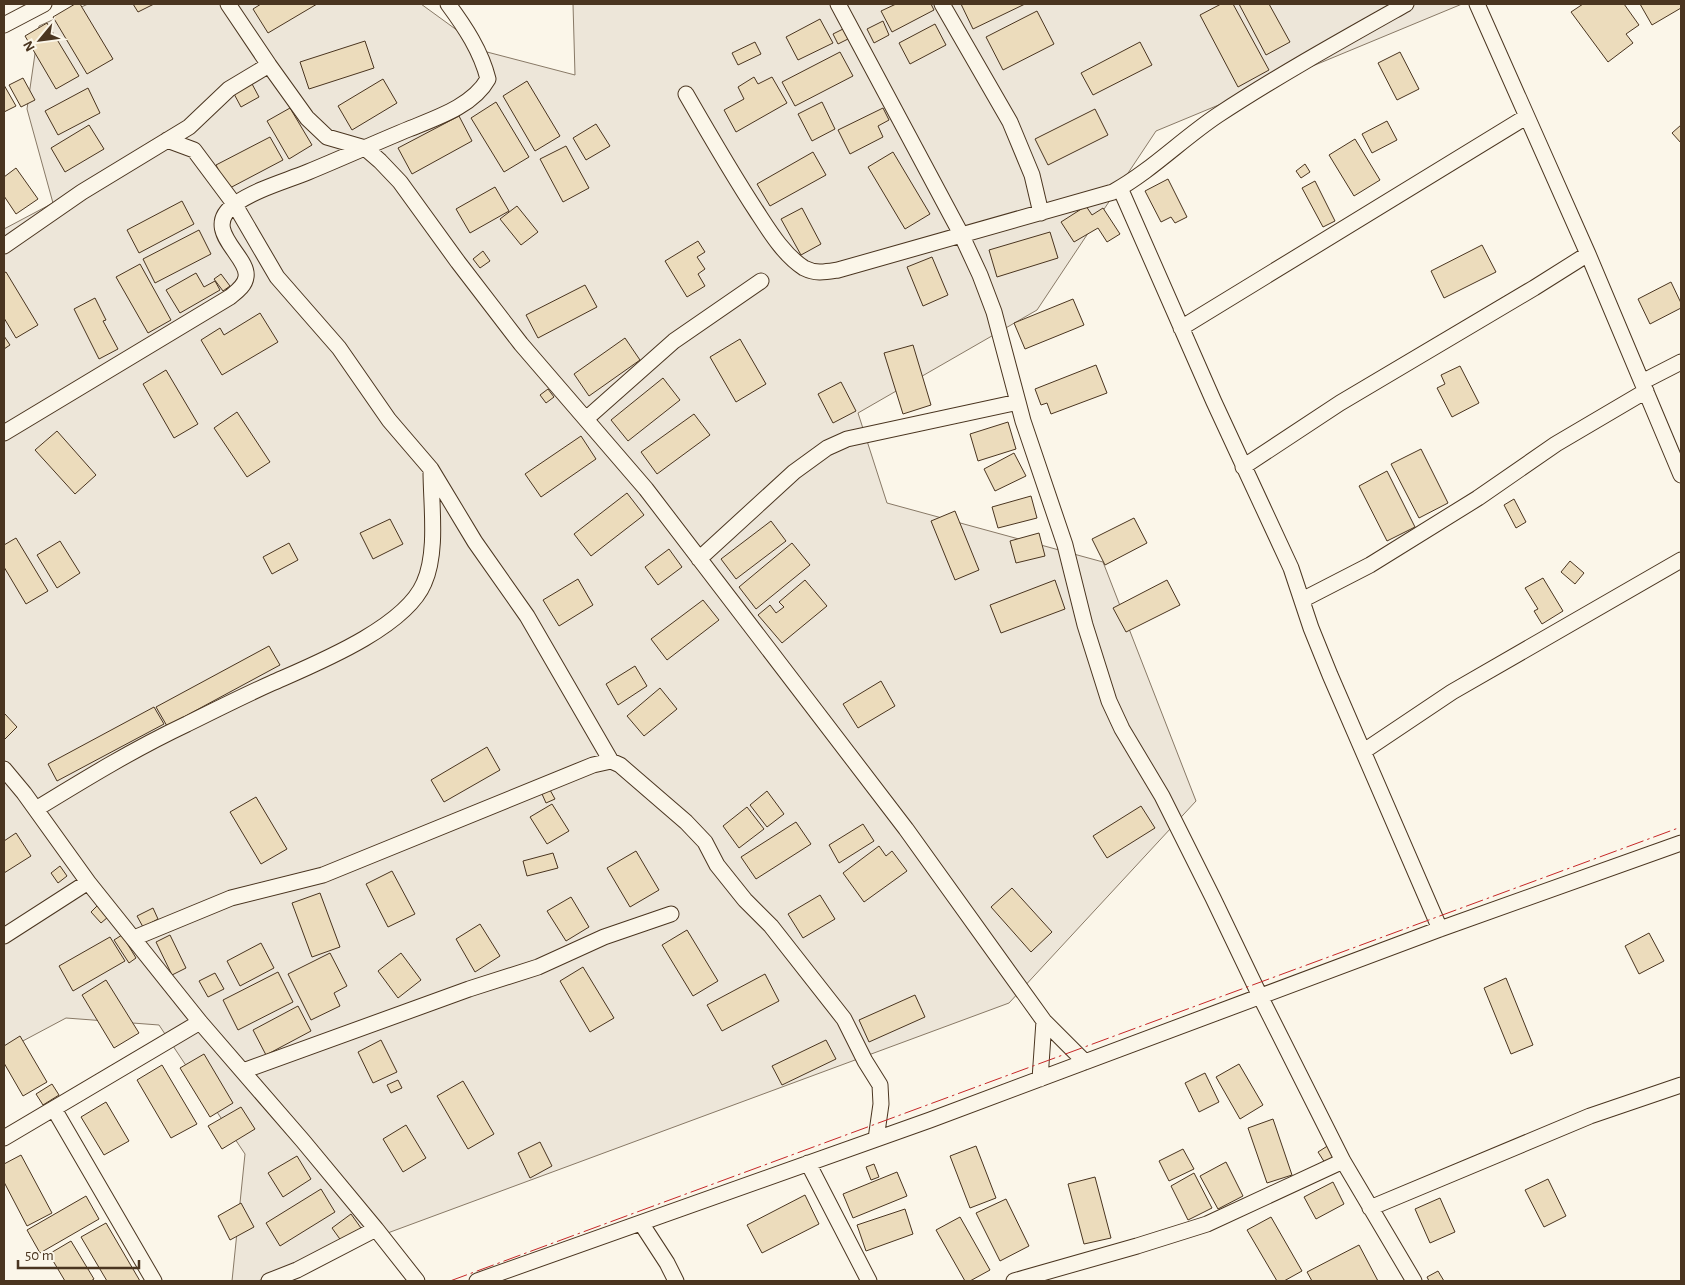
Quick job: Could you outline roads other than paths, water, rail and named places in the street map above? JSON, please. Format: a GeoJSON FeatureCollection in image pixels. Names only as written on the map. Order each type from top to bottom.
{"type":"FeatureCollection","features":[{"type":"Feature","properties":{"kind":"street"},"geometry":{"type":"LineString","coordinates":[[4,25],[44,4]]}},
{"type":"Feature","properties":{"kind":"street"},"geometry":{"type":"LineString","coordinates":[[228,4],[307,118],[326,137],[365,148],[400,182],[521,344],[646,489],[906,829],[1044,1021],[1085,1062]]}},
{"type":"Feature","properties":{"kind":"street"},"geometry":{"type":"LineString","coordinates":[[4,433],[230,297],[242,287],[246,277],[245,269],[224,234],[222,223],[226,213],[235,205],[263,189],[437,118],[482,90],[488,79],[484,64],[466,29],[448,4]]}},
{"type":"Feature","properties":{"kind":"street"},"geometry":{"type":"LineString","coordinates":[[838,4],[961,234],[980,275],[994,312],[1023,421],[1065,545],[1085,625],[1109,701],[1122,729],[1162,796],[1343,1161],[1414,1281]]}},
{"type":"Feature","properties":{"kind":"street"},"geometry":{"type":"LineString","coordinates":[[942,4],[1010,122],[1032,175],[1041,213]]}},
{"type":"Feature","properties":{"kind":"street"},"geometry":{"type":"LineString","coordinates":[[686,94],[733,176],[774,238],[792,258],[805,268],[817,273],[838,270],[1113,192],[1150,168],[1216,117],[1298,65],[1406,4]]}},
{"type":"Feature","properties":{"kind":"street"},"geometry":{"type":"LineString","coordinates":[[1477,4],[1588,254],[1681,475]]}},
{"type":"Feature","properties":{"kind":"street"},"geometry":{"type":"LineString","coordinates":[[4,246],[82,192],[189,128],[229,89],[269,65]]}},
{"type":"Feature","properties":{"kind":"street"},"geometry":{"type":"LineString","coordinates":[[1181,328],[1526,117]]}},
{"type":"Feature","properties":{"kind":"street"},"geometry":{"type":"LineString","coordinates":[[167,140],[194,150],[235,205],[277,277],[339,348],[389,420],[431,469],[475,542],[527,616],[611,761],[620,765],[686,822],[705,842],[717,865],[745,900],[771,926],[844,1019],[865,1061],[880,1085],[881,1104],[876,1139]]}},
{"type":"Feature","properties":{"kind":"street"},"geometry":{"type":"LineString","coordinates":[[1120,188],[1243,467],[1290,568],[1330,675],[1440,929]]}},
{"type":"Feature","properties":{"kind":"street"},"geometry":{"type":"LineString","coordinates":[[1243,467],[1340,403],[1588,254]]}},
{"type":"Feature","properties":{"kind":"street"},"geometry":{"type":"LineString","coordinates":[[586,419],[674,341],[761,281]]}},
{"type":"Feature","properties":{"kind":"street"},"geometry":{"type":"LineString","coordinates":[[1302,600],[1370,565],[1478,498],[1681,362]]}},
{"type":"Feature","properties":{"kind":"street"},"geometry":{"type":"LineString","coordinates":[[699,559],[794,472],[827,448],[847,440],[1018,402]]}},
{"type":"Feature","properties":{"kind":"street"},"geometry":{"type":"LineString","coordinates":[[36,809],[113,762],[178,728],[327,659],[369,635],[404,611],[424,584],[432,556],[431,469]]}},
{"type":"Feature","properties":{"kind":"street"},"geometry":{"type":"LineString","coordinates":[[1364,751],[1452,692],[1681,560]]}},
{"type":"Feature","properties":{"kind":"street"},"geometry":{"type":"LineString","coordinates":[[134,938],[231,898],[323,875],[593,765],[611,761]]}},
{"type":"Feature","properties":{"kind":"street"},"geometry":{"type":"LineString","coordinates":[[4,769],[36,809],[88,882],[200,1022],[376,1229],[417,1281]]}},
{"type":"Feature","properties":{"kind":"street"},"geometry":{"type":"LineString","coordinates":[[478,1281],[497,1278],[641,1223],[876,1139],[1440,929],[1681,843]]}},
{"type":"Feature","properties":{"kind":"street"},"geometry":{"type":"LineString","coordinates":[[4,936],[88,882]]}},
{"type":"Feature","properties":{"kind":"street"},"geometry":{"type":"LineString","coordinates":[[243,1071],[470,989],[538,967],[604,937],[671,914]]}},
{"type":"Feature","properties":{"kind":"street"},"geometry":{"type":"LineString","coordinates":[[1040,1078],[1044,1021]]}},
{"type":"Feature","properties":{"kind":"street"},"geometry":{"type":"LineString","coordinates":[[4,1138],[200,1022]]}},
{"type":"Feature","properties":{"kind":"street"},"geometry":{"type":"LineString","coordinates":[[1370,1208],[1590,1116],[1681,1085]]}},
{"type":"Feature","properties":{"kind":"street"},"geometry":{"type":"LineString","coordinates":[[54,1109],[154,1281]]}},
{"type":"Feature","properties":{"kind":"street"},"geometry":{"type":"LineString","coordinates":[[1014,1281],[1207,1224],[1343,1161]]}},
{"type":"Feature","properties":{"kind":"street"},"geometry":{"type":"LineString","coordinates":[[808,1163],[869,1281]]}},
{"type":"Feature","properties":{"kind":"street"},"geometry":{"type":"LineString","coordinates":[[641,1223],[667,1263],[676,1281]]}},
{"type":"Feature","properties":{"kind":"street"},"geometry":{"type":"LineString","coordinates":[[269,1281],[297,1270],[376,1229]]}}]}
